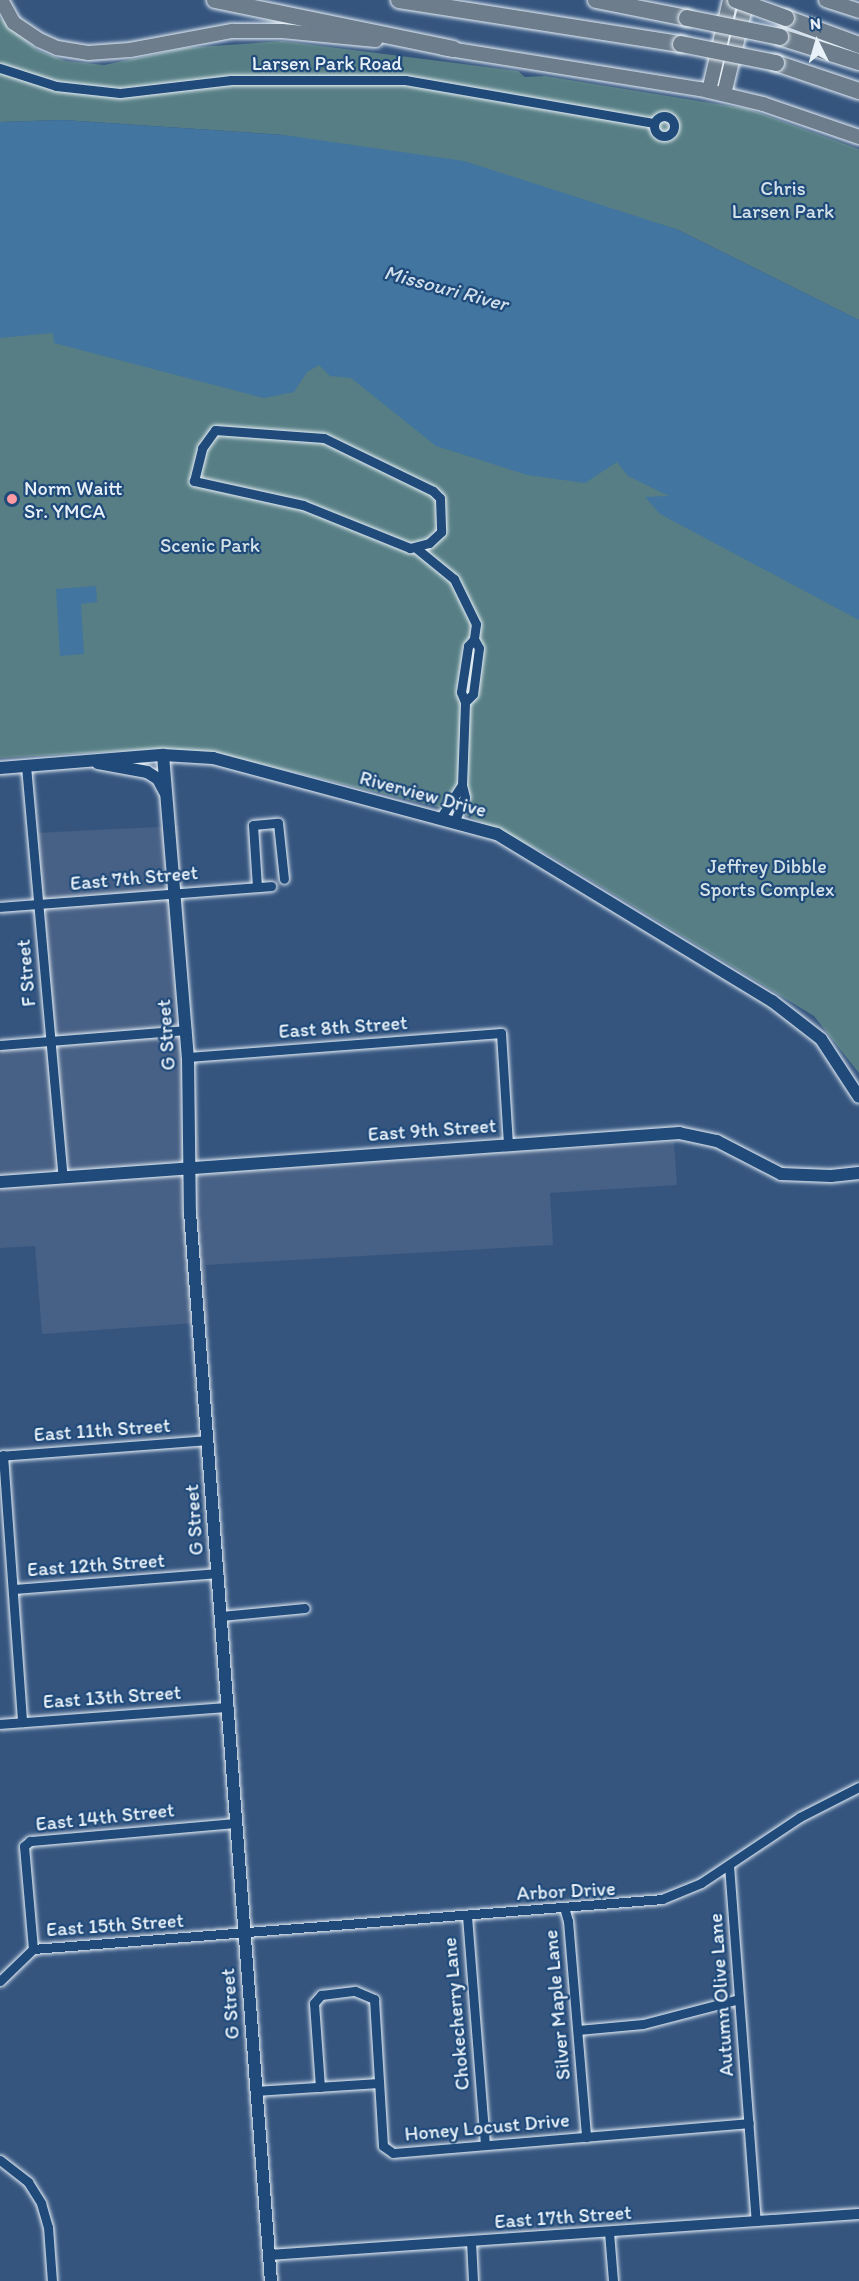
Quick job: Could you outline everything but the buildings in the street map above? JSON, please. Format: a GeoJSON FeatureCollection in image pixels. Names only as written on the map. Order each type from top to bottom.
{"type":"FeatureCollection","features":[{"type":"Feature","properties":{"kind":"highway"},"geometry":{"type":"LineString","coordinates":[[215,0],[453,49]]}},
{"type":"Feature","properties":{"kind":"highway"},"geometry":{"type":"LineString","coordinates":[[399,0],[681,44],[776,63],[859,91]]}},
{"type":"Feature","properties":{"kind":"highway"},"geometry":{"type":"LineString","coordinates":[[596,0],[780,37],[859,62]]}},
{"type":"Feature","properties":{"kind":"highway"},"geometry":{"type":"LineString","coordinates":[[736,0],[859,45]]}},
{"type":"Feature","properties":{"kind":"main road"},"geometry":{"type":"LineString","coordinates":[[1,0],[14,22],[33,36],[57,48],[88,53],[130,50],[214,32],[259,30],[453,49],[724,94],[859,137]]}},
{"type":"Feature","properties":{"kind":"main road"},"geometry":{"type":"LineString","coordinates":[[709,91],[730,0]]}},
{"type":"Feature","properties":{"kind":"main road"},"geometry":{"type":"LineString","coordinates":[[724,94],[747,0]]}},
{"type":"Feature","properties":{"kind":"main road"},"geometry":{"type":"LineString","coordinates":[[826,0],[859,11]]}},
{"type":"Feature","properties":{"kind":"main road","name":"Riverview Drive"},"geometry":{"type":"LineString","coordinates":[[0,768],[164,755],[213,758],[271,776],[455,820],[497,834],[772,1001],[821,1040],[859,1097]]}},
{"type":"Feature","properties":{"kind":"main road","name":"G Street"},"geometry":{"type":"LineString","coordinates":[[164,755],[188,1057],[190,1168],[207,1440],[271,2281]]}},
{"type":"Feature","properties":{"kind":"main road"},"geometry":{"type":"LineString","coordinates":[[91,761],[147,772],[158,779],[167,796]]}},
{"type":"Feature","properties":{"kind":"main road","name":"East 9th Street"},"geometry":{"type":"LineString","coordinates":[[0,1182],[679,1133],[717,1141],[782,1174],[831,1176],[859,1173]]}},
{"type":"Feature","properties":{"kind":"street","name":"Larsen Park Road"},"geometry":{"type":"LineString","coordinates":[[0,68],[56,86],[120,93],[231,81],[405,80],[654,123]]}},
{"type":"Feature","properties":{"kind":"street"},"geometry":{"type":"LineString","coordinates":[[416,548],[436,538],[443,524],[440,498],[421,483],[313,435],[215,430],[202,448],[194,481],[303,505],[400,546],[416,548],[460,588],[476,624],[474,639],[479,648],[473,694],[465,702],[462,785],[465,796],[455,820]]}},
{"type":"Feature","properties":{"kind":"street","name":"F Street"},"geometry":{"type":"LineString","coordinates":[[26,766],[63,1178]]}},
{"type":"Feature","properties":{"kind":"street"},"geometry":{"type":"LineString","coordinates":[[441,817],[462,785]]}},
{"type":"Feature","properties":{"kind":"street"},"geometry":{"type":"LineString","coordinates":[[257,887],[253,825],[278,823],[284,879]]}},
{"type":"Feature","properties":{"kind":"street","name":"East 7th Street"},"geometry":{"type":"LineString","coordinates":[[0,907],[271,886]]}},
{"type":"Feature","properties":{"kind":"street"},"geometry":{"type":"LineString","coordinates":[[0,1045],[186,1030]]}},
{"type":"Feature","properties":{"kind":"street","name":"East 8th Street"},"geometry":{"type":"LineString","coordinates":[[188,1057],[501,1033],[508,1144]]}},
{"type":"Feature","properties":{"kind":"street","name":"East 11th Street"},"geometry":{"type":"LineString","coordinates":[[1,1456],[207,1440]]}},
{"type":"Feature","properties":{"kind":"street"},"geometry":{"type":"LineString","coordinates":[[1,1456],[14,1589],[22,1722]]}},
{"type":"Feature","properties":{"kind":"street","name":"East 12th Street"},"geometry":{"type":"LineString","coordinates":[[14,1589],[218,1573]]}},
{"type":"Feature","properties":{"kind":"street"},"geometry":{"type":"LineString","coordinates":[[221,1616],[305,1608]]}},
{"type":"Feature","properties":{"kind":"street","name":"East 13th Street"},"geometry":{"type":"LineString","coordinates":[[0,1724],[228,1707]]}},
{"type":"Feature","properties":{"kind":"street","name":"Arbor Drive"},"geometry":{"type":"LineString","coordinates":[[245,1933],[662,1899],[701,1883],[800,1818],[859,1787]]}},
{"type":"Feature","properties":{"kind":"street","name":"East 14th Street"},"geometry":{"type":"LineString","coordinates":[[33,1949],[24,1846],[30,1841],[236,1823]]}},
{"type":"Feature","properties":{"kind":"street","name":"Autumn Olive Lane"},"geometry":{"type":"LineString","coordinates":[[729,1865],[756,2221]]}},
{"type":"Feature","properties":{"kind":"street","name":"Silver Maple Lane"},"geometry":{"type":"LineString","coordinates":[[564,1907],[578,2030],[586,2137]]}},
{"type":"Feature","properties":{"kind":"street","name":"Chokecherry Lane"},"geometry":{"type":"LineString","coordinates":[[467,1916],[485,2144]]}},
{"type":"Feature","properties":{"kind":"street","name":"East 15th Street"},"geometry":{"type":"LineString","coordinates":[[0,1981],[33,1949],[245,1933]]}},
{"type":"Feature","properties":{"kind":"street"},"geometry":{"type":"LineString","coordinates":[[255,2091],[320,2087],[380,2083],[374,1999],[355,1991],[321,1995],[314,2003],[320,2087]]}},
{"type":"Feature","properties":{"kind":"street"},"geometry":{"type":"LineString","coordinates":[[578,2030],[643,2024],[739,1998]]}},
{"type":"Feature","properties":{"kind":"street","name":"Honey Locust Drive"},"geometry":{"type":"LineString","coordinates":[[380,2083],[385,2150],[402,2154],[485,2144],[749,2123]]}},
{"type":"Feature","properties":{"kind":"street"},"geometry":{"type":"LineString","coordinates":[[0,2160],[28,2182],[41,2203],[48,2227],[52,2281]]}},
{"type":"Feature","properties":{"kind":"street","name":"East 17th Street"},"geometry":{"type":"LineString","coordinates":[[269,2255],[859,2214]]}},
{"type":"Feature","properties":{"kind":"street"},"geometry":{"type":"LineString","coordinates":[[609,2232],[613,2281]]}},
{"type":"Feature","properties":{"kind":"street"},"geometry":{"type":"LineString","coordinates":[[471,2241],[474,2281]]}},
{"type":"Feature","properties":{"kind":"shaded area"},"geometry":{"type":"Polygon","coordinates":[[[178,826],[201,1171],[674,1142],[677,1185],[550,1193],[553,1245],[206,1265],[209,1322],[42,1334],[35,1246],[0,1248],[0,1041],[53,1037],[35,833],[178,826]]]}},
{"type":"Feature","properties":{"kind":"green space","name":"Chris Larsen Park"},"geometry":{"type":"Polygon","coordinates":[[[0,18],[37,50],[66,61],[104,65],[185,48],[282,41],[518,71],[525,77],[545,76],[748,109],[859,149],[859,320],[676,229],[284,135],[63,120],[0,122],[0,18]]]}},
{"type":"Feature","properties":{"kind":"green space","name":"Scenic Park"},"geometry":{"type":"Polygon","coordinates":[[[0,295],[570,404],[859,565],[859,1073],[814,1016],[551,856],[462,813],[215,753],[157,749],[0,758],[0,295]]]}},
{"type":"Feature","properties":{"kind":"water","name":"Missouri River"},"geometry":{"type":"Polygon","coordinates":[[[63,120],[284,135],[464,161],[676,229],[859,320],[859,620],[660,514],[645,497],[669,496],[628,476],[617,462],[585,483],[527,475],[436,446],[351,378],[330,376],[319,365],[307,372],[294,392],[264,398],[54,343],[53,333],[0,338],[0,122],[63,120]]]}},
{"type":"Feature","properties":{"kind":"water"},"geometry":{"type":"Polygon","coordinates":[[[96,586],[97,602],[81,604],[84,654],[60,656],[56,589],[96,586]]]}},
{"type":"Feature","properties":{"kind":"place","name":"Norm Waitt Sr. YMCA"},"geometry":{"type":"Point","coordinates":[12,499]}},
{"type":"Feature","properties":{"kind":"park label","name":"Jeffrey Dibble Sports Complex"},"geometry":{"type":"Point","coordinates":[767,878]}}]}
